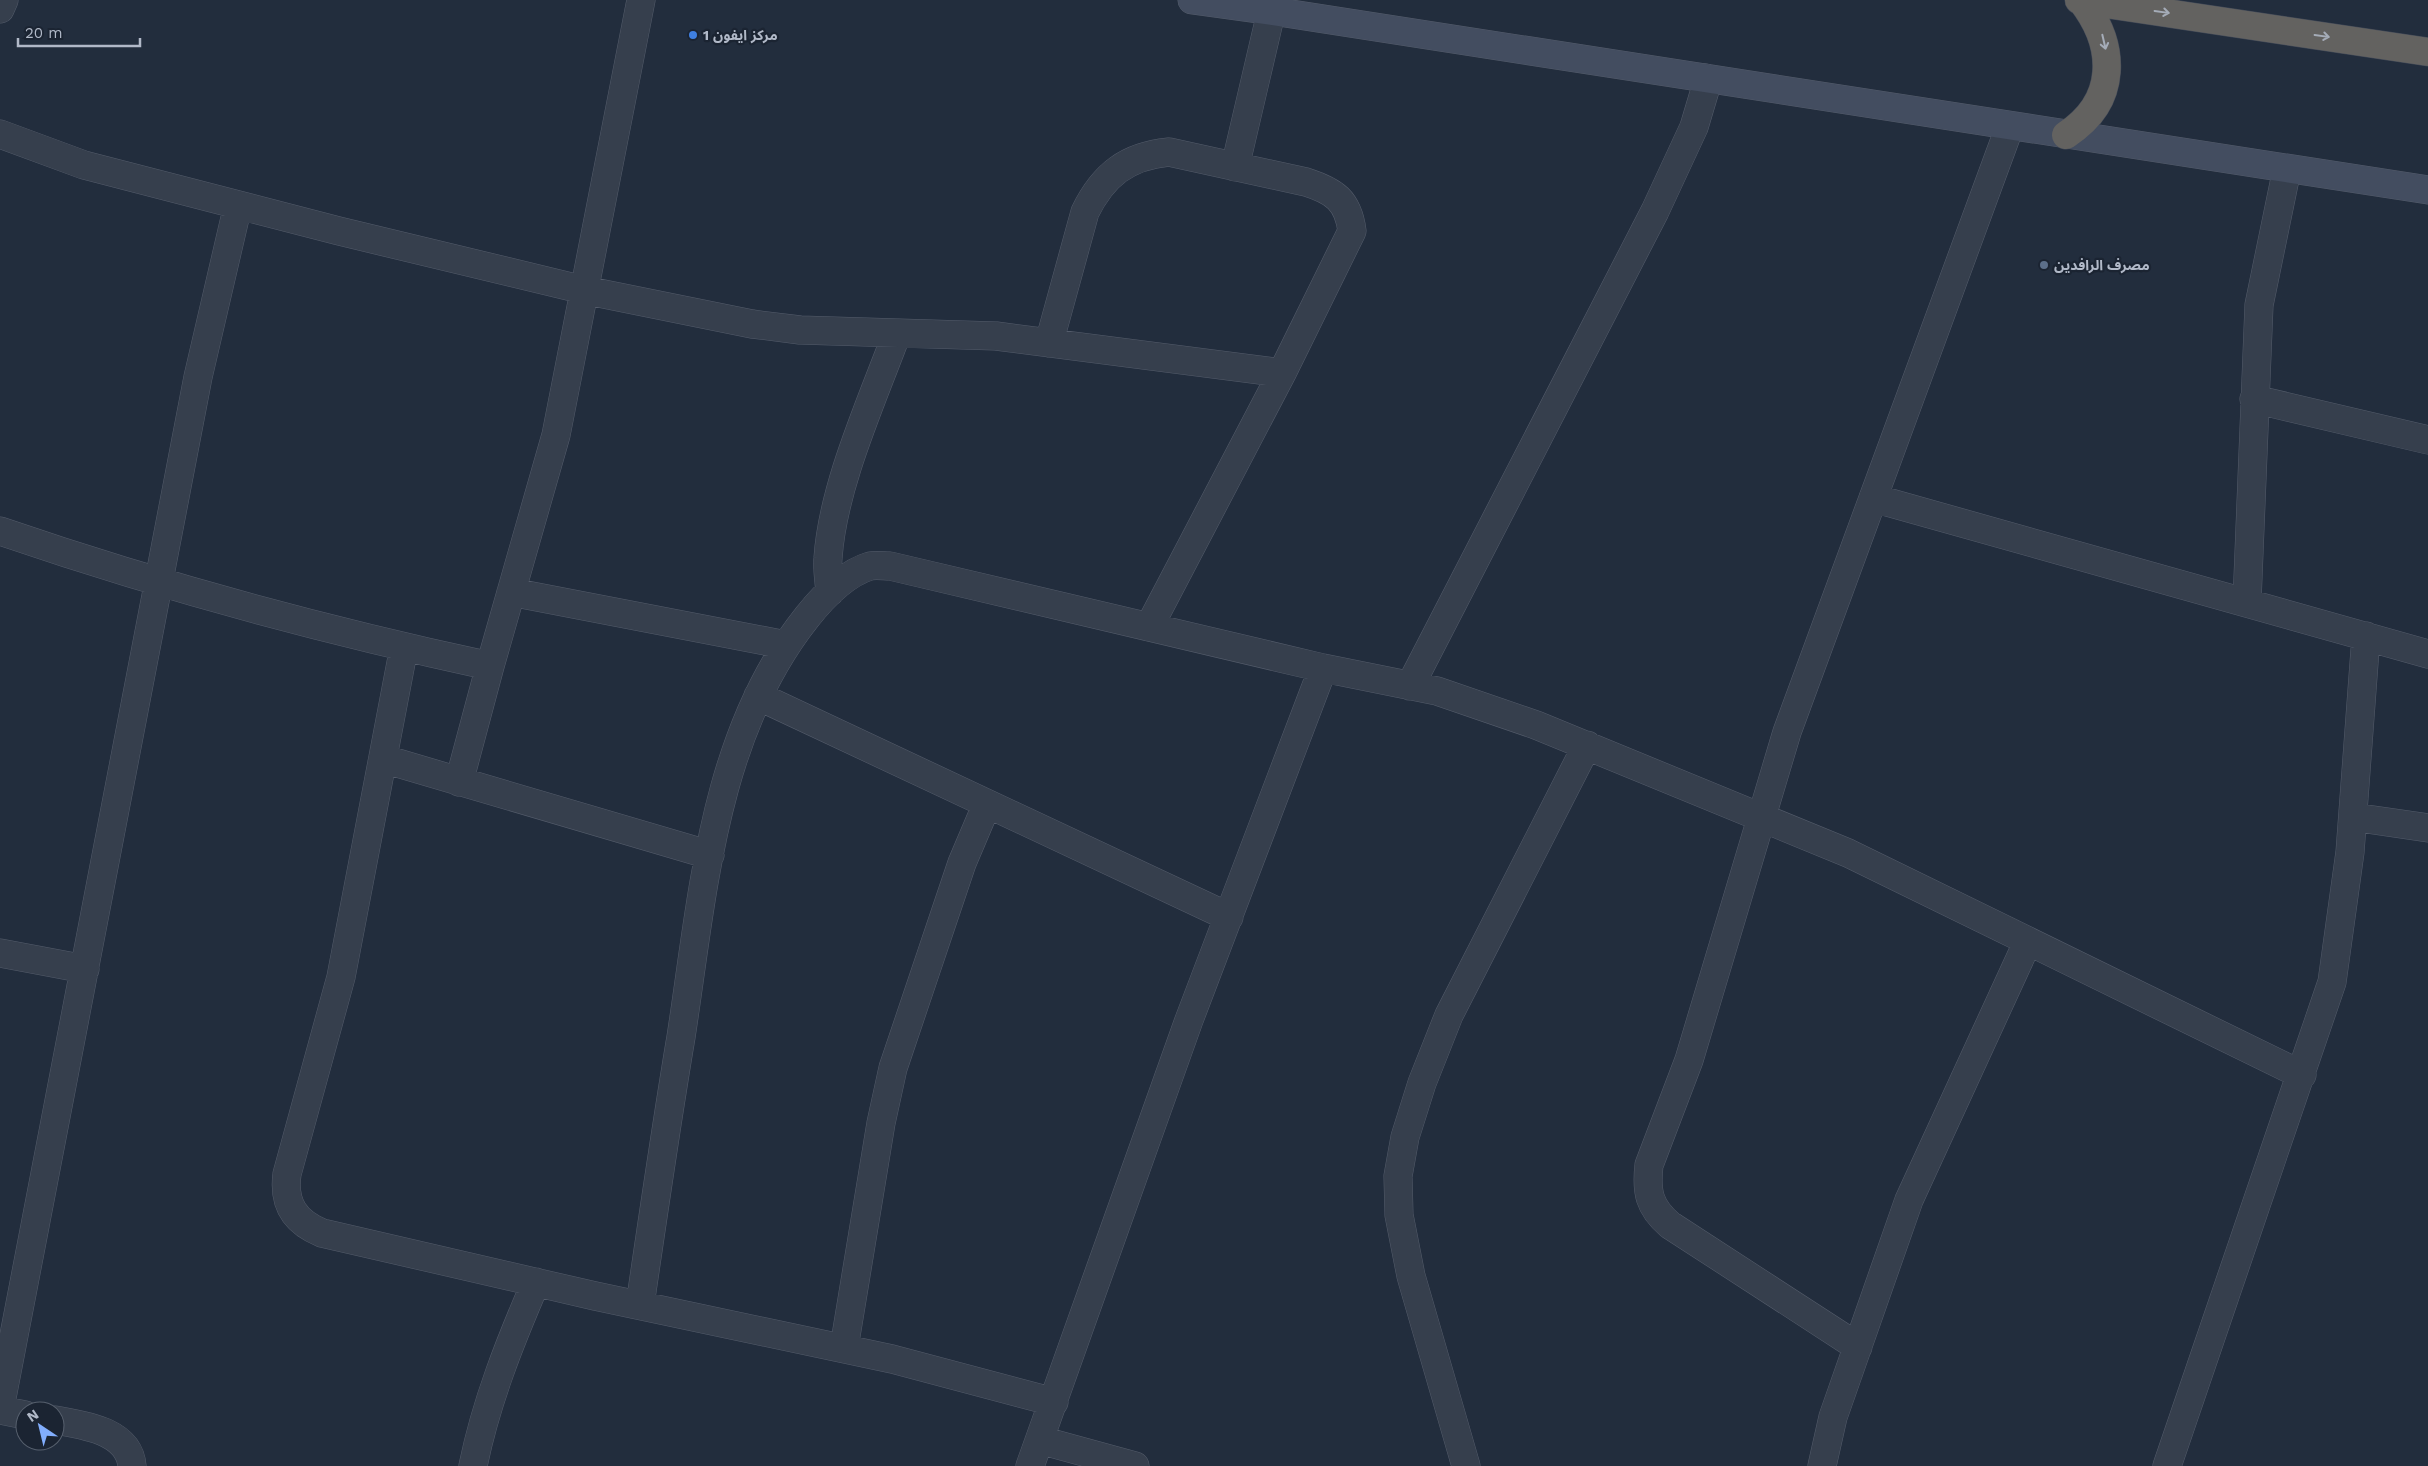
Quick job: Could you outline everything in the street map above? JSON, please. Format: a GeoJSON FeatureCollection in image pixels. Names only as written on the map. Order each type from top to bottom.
{"type":"FeatureCollection","features":[{"type":"Feature","properties":{"kind":"highway"},"geometry":{"type":"LineString","coordinates":[[2080,0],[2428,52]]}},
{"type":"Feature","properties":{"kind":"highway"},"geometry":{"type":"LineString","coordinates":[[2066,135],[2081,125],[2094,110],[2102,92],[2106,72],[2107,53],[2102,34],[2093,16],[2080,0]]}},
{"type":"Feature","properties":{"kind":"main road"},"geometry":{"type":"LineString","coordinates":[[1192,0],[1273,5],[1704,78],[2428,190]]}},
{"type":"Feature","properties":{"kind":"street"},"geometry":{"type":"LineString","coordinates":[[0,9],[4,0]]}},
{"type":"Feature","properties":{"kind":"street"},"geometry":{"type":"LineString","coordinates":[[459,782],[556,435],[641,0]]}},
{"type":"Feature","properties":{"kind":"street"},"geometry":{"type":"LineString","coordinates":[[1235,167],[1273,5]]}},
{"type":"Feature","properties":{"kind":"street"},"geometry":{"type":"LineString","coordinates":[[1410,686],[1655,211],[1694,127],[1705,90],[1704,78]]}},
{"type":"Feature","properties":{"kind":"street"},"geometry":{"type":"LineString","coordinates":[[1858,1347],[1670,1225],[1657,1214],[1652,1205],[1649,1192],[1649,1165],[1689,1060],[1787,732],[2010,126]]}},
{"type":"Feature","properties":{"kind":"street"},"geometry":{"type":"LineString","coordinates":[[0,134],[84,165],[238,205],[584,290],[762,325],[800,330],[996,336],[1282,373]]}},
{"type":"Feature","properties":{"kind":"street"},"geometry":{"type":"LineString","coordinates":[[1049,343],[1085,212],[1094,193],[1108,178],[1128,163],[1150,154],[1169,152],[1325,188],[1341,200],[1351,223],[1352,232],[1282,373],[1149,627]]}},
{"type":"Feature","properties":{"kind":"street"},"geometry":{"type":"LineString","coordinates":[[2246,602],[2259,305],[2287,169]]}},
{"type":"Feature","properties":{"kind":"street"},"geometry":{"type":"LineString","coordinates":[[15,1413],[0,1409],[198,377],[238,205]]}},
{"type":"Feature","properties":{"kind":"street"},"geometry":{"type":"LineString","coordinates":[[830,592],[828,558],[838,504],[847,470],[897,333]]}},
{"type":"Feature","properties":{"kind":"street"},"geometry":{"type":"LineString","coordinates":[[2254,399],[2428,440]]}},
{"type":"Feature","properties":{"kind":"street"},"geometry":{"type":"LineString","coordinates":[[1873,498],[2428,654]]}},
{"type":"Feature","properties":{"kind":"street"},"geometry":{"type":"LineString","coordinates":[[0,531],[160,581],[352,636],[490,666]]}},
{"type":"Feature","properties":{"kind":"street"},"geometry":{"type":"LineString","coordinates":[[640,1305],[710,855],[726,783],[739,740],[758,696],[786,645],[820,600],[852,575],[870,566],[890,566],[1323,668],[1446,694],[1586,745],[1848,853],[2302,1074]]}},
{"type":"Feature","properties":{"kind":"street"},"geometry":{"type":"LineString","coordinates":[[511,592],[786,645]]}},
{"type":"Feature","properties":{"kind":"street"},"geometry":{"type":"LineString","coordinates":[[2167,1466],[2332,982],[2341,925],[2353,817],[2366,636]]}},
{"type":"Feature","properties":{"kind":"street"},"geometry":{"type":"LineString","coordinates":[[404,647],[341,977],[288,1174],[286,1193],[293,1212],[298,1219],[306,1226],[322,1233],[640,1305],[844,1348],[1054,1402]]}},
{"type":"Feature","properties":{"kind":"street"},"geometry":{"type":"LineString","coordinates":[[1030,1466],[1186,1029],[1323,668]]}},
{"type":"Feature","properties":{"kind":"street"},"geometry":{"type":"LineString","coordinates":[[758,696],[1229,918]]}},
{"type":"Feature","properties":{"kind":"street"},"geometry":{"type":"LineString","coordinates":[[1466,1466],[1411,1276],[1399,1215],[1398,1176],[1406,1137],[1422,1082],[1449,1014],[1586,745]]}},
{"type":"Feature","properties":{"kind":"street"},"geometry":{"type":"LineString","coordinates":[[384,759],[710,855]]}},
{"type":"Feature","properties":{"kind":"street"},"geometry":{"type":"LineString","coordinates":[[844,1348],[881,1123],[893,1068],[962,863],[987,804]]}},
{"type":"Feature","properties":{"kind":"street"},"geometry":{"type":"LineString","coordinates":[[2353,817],[2428,828]]}},
{"type":"Feature","properties":{"kind":"street"},"geometry":{"type":"LineString","coordinates":[[1822,1466],[1833,1417],[1909,1200],[2028,941]]}},
{"type":"Feature","properties":{"kind":"street"},"geometry":{"type":"LineString","coordinates":[[0,953],[85,969]]}},
{"type":"Feature","properties":{"kind":"street"},"geometry":{"type":"LineString","coordinates":[[473,1466],[480,1431],[506,1352],[536,1282]]}},
{"type":"Feature","properties":{"kind":"street"},"geometry":{"type":"LineString","coordinates":[[65,1422],[91,1426],[120,1442],[127,1452],[132,1466]]}},
{"type":"Feature","properties":{"kind":"street"},"geometry":{"type":"LineString","coordinates":[[1040,1440],[1135,1466]]}},
{"type":"Feature","properties":{"kind":"place","name":"مركز ايفون 1"},"geometry":{"type":"Point","coordinates":[693,35]}},
{"type":"Feature","properties":{"kind":"place","name":"مصرف الرافدين"},"geometry":{"type":"Point","coordinates":[2044,265]}}]}
